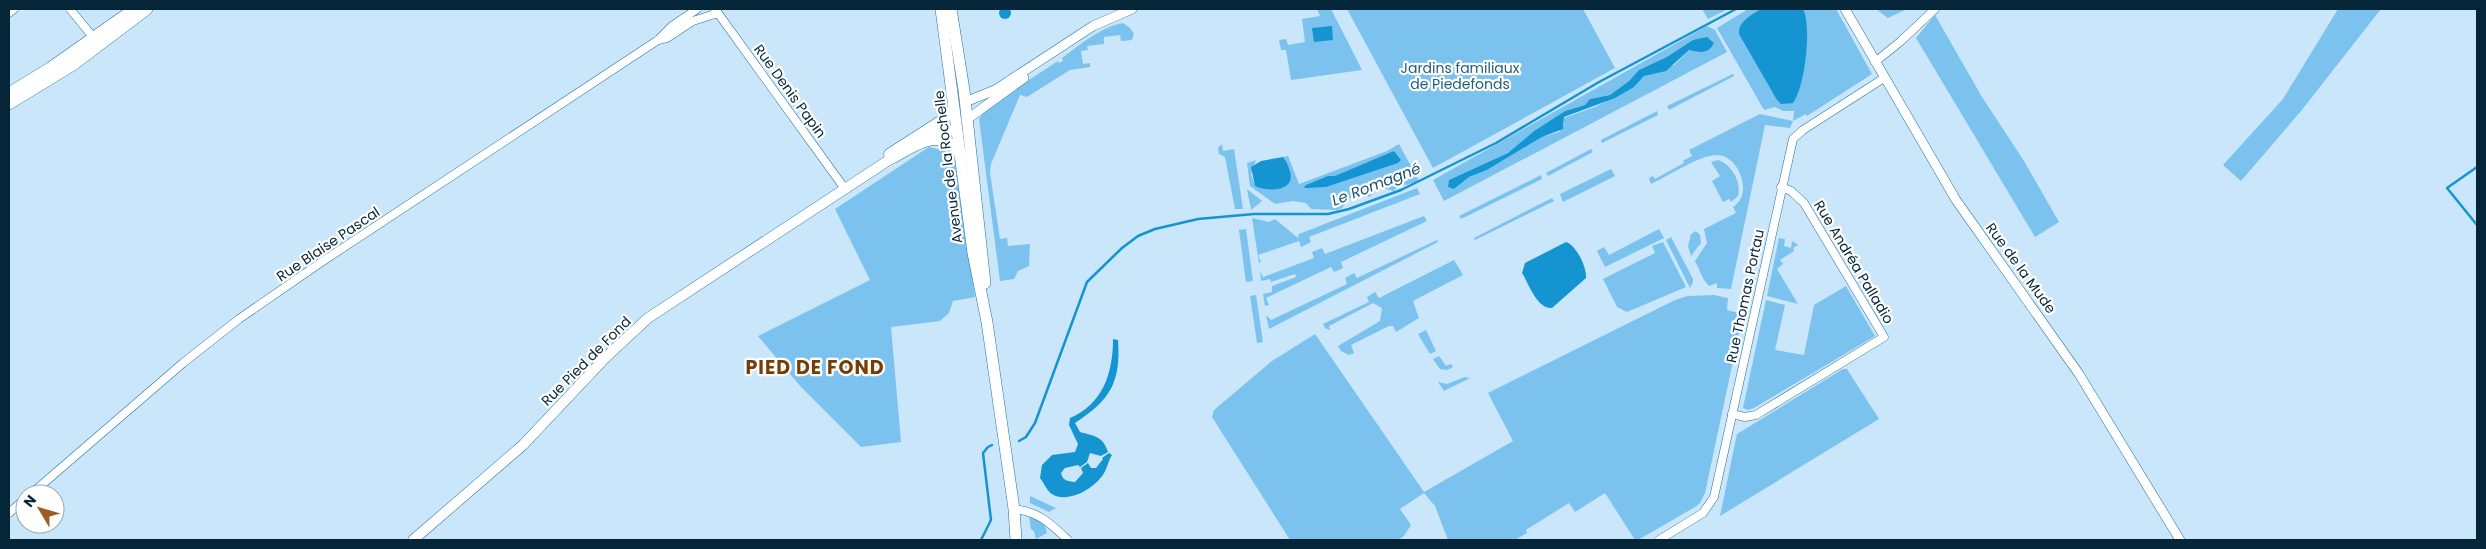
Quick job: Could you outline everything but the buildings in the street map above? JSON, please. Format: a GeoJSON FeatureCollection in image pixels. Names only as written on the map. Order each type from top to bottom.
{"type":"FeatureCollection","features":[{"type":"Feature","properties":{"kind":"main road"},"geometry":{"type":"LineString","coordinates":[[9,93],[50,68],[134,9]]}},
{"type":"Feature","properties":{"kind":"main road"},"geometry":{"type":"LineString","coordinates":[[9,104],[73,65],[147,9]]}},
{"type":"Feature","properties":{"kind":"main road","name":"Avenue de la Rochelle"},"geometry":{"type":"LineString","coordinates":[[941,9],[960,105],[966,120],[984,253],[987,322]]}},
{"type":"Feature","properties":{"kind":"main road","name":"Avenue de la Rochelle"},"geometry":{"type":"LineString","coordinates":[[951,9],[960,105],[957,128],[973,253],[987,322],[1014,509],[1016,540]]}},
{"type":"Feature","properties":{"kind":"main road"},"geometry":{"type":"LineString","coordinates":[[862,178],[888,155],[944,118],[960,105]]}},
{"type":"Feature","properties":{"kind":"main road"},"geometry":{"type":"LineString","coordinates":[[862,178],[923,136],[947,133],[957,128],[966,120]]}},
{"type":"Feature","properties":{"kind":"main road"},"geometry":{"type":"LineString","coordinates":[[892,158],[926,140],[934,138],[947,141],[958,150],[962,158]]}},
{"type":"Feature","properties":{"kind":"main road","name":"Rue Pied de Fond"},"geometry":{"type":"LineString","coordinates":[[413,540],[523,445],[605,358],[648,318],[862,178]]}},
{"type":"Feature","properties":{"kind":"main road"},"geometry":{"type":"LineString","coordinates":[[1014,509],[1023,540]]}},
{"type":"Feature","properties":{"kind":"street"},"geometry":{"type":"LineString","coordinates":[[9,13],[14,9]]}},
{"type":"Feature","properties":{"kind":"street"},"geometry":{"type":"LineString","coordinates":[[70,9],[93,37]]}},
{"type":"Feature","properties":{"kind":"street","name":"Rue Blaise Pascal"},"geometry":{"type":"LineString","coordinates":[[43,484],[184,363],[239,319],[320,263],[658,40],[672,26],[697,9]]}},
{"type":"Feature","properties":{"kind":"street"},"geometry":{"type":"LineString","coordinates":[[960,105],[995,90],[1080,33],[1132,9]]}},
{"type":"Feature","properties":{"kind":"street","name":"Rue de la Mude"},"geometry":{"type":"LineString","coordinates":[[1845,9],[1956,200],[2079,374],[2180,540]]}},
{"type":"Feature","properties":{"kind":"street"},"geometry":{"type":"LineString","coordinates":[[1876,62],[1935,9]]}},
{"type":"Feature","properties":{"kind":"street","name":"Rue Blaise Pascal"},"geometry":{"type":"LineString","coordinates":[[658,40],[667,38],[694,21],[717,11]]}},
{"type":"Feature","properties":{"kind":"street","name":"Rue Denis Papin"},"geometry":{"type":"LineString","coordinates":[[717,11],[845,189]]}},
{"type":"Feature","properties":{"kind":"street"},"geometry":{"type":"LineString","coordinates":[[966,120],[1079,41],[1104,21]]}},
{"type":"Feature","properties":{"kind":"street","name":"Rue Thomas Portau"},"geometry":{"type":"LineString","coordinates":[[1660,540],[1704,513],[1714,497],[1791,144],[1796,136],[1884,78]]}},
{"type":"Feature","properties":{"kind":"street","name":"Rue Andréa Palladio"},"geometry":{"type":"LineString","coordinates":[[1732,414],[1745,417],[1756,414],[1884,338],[1804,203],[1791,191],[1781,187]]}},
{"type":"Feature","properties":{"kind":"street"},"geometry":{"type":"LineString","coordinates":[[1014,509],[1028,510],[1050,522],[1068,540]]}},
{"type":"Feature","properties":{"kind":"green space"},"geometry":{"type":"Polygon","coordinates":[[[1317,9],[1331,9],[1362,70],[1291,80],[1286,50],[1281,50],[1279,40],[1286,39],[1288,45],[1305,42],[1302,19],[1320,16],[1317,9]]]}},
{"type":"Feature","properties":{"kind":"green space","name":"Jardins familiaux de Piedefonds"},"geometry":{"type":"Polygon","coordinates":[[[1347,9],[1583,9],[1615,68],[1433,168],[1347,9]]]}},
{"type":"Feature","properties":{"kind":"green space"},"geometry":{"type":"Polygon","coordinates":[[[1702,9],[1728,9],[1708,19],[1702,9]]]}},
{"type":"Feature","properties":{"kind":"green space"},"geometry":{"type":"Polygon","coordinates":[[[1748,9],[1836,9],[1872,74],[1807,116],[1806,114],[1793,121],[1794,111],[1783,111],[1775,107],[1764,110],[1717,28],[1748,9]]]}},
{"type":"Feature","properties":{"kind":"green space"},"geometry":{"type":"Polygon","coordinates":[[[1876,9],[1907,9],[1888,18],[1876,9]]]}},
{"type":"Feature","properties":{"kind":"green space"},"geometry":{"type":"Polygon","coordinates":[[[2338,9],[2381,9],[2301,111],[2241,181],[2223,165],[2283,99],[2338,9]]]}},
{"type":"Feature","properties":{"kind":"green space"},"geometry":{"type":"Polygon","coordinates":[[[1935,15],[1982,97],[2024,161],[2059,222],[2035,237],[1916,38],[1935,15]]]}},
{"type":"Feature","properties":{"kind":"green space"},"geometry":{"type":"Polygon","coordinates":[[[1123,23],[1134,34],[1132,40],[1121,41],[1120,35],[1104,37],[1104,44],[1087,46],[1088,50],[1081,51],[1083,64],[1090,63],[1090,67],[1070,70],[1027,97],[1020,95],[991,164],[990,173],[1000,239],[1007,238],[1008,246],[1030,244],[1029,266],[1018,271],[1014,279],[1000,281],[979,119],[989,106],[1058,61],[1059,63],[1063,61],[1062,58],[1091,37],[1106,28],[1123,23]]]}},
{"type":"Feature","properties":{"kind":"green space"},"geometry":{"type":"Polygon","coordinates":[[[1707,26],[1715,30],[1727,52],[1444,201],[1433,180],[1707,26]],[[1693,40],[1667,58],[1639,70],[1629,81],[1610,95],[1590,99],[1585,105],[1565,111],[1534,131],[1508,153],[1449,180],[1454,189],[1469,177],[1487,170],[1542,137],[1559,132],[1564,125],[1564,118],[1595,107],[1634,87],[1644,76],[1674,65],[1689,50],[1704,52],[1710,49],[1714,43],[1693,40]]]}},
{"type":"Feature","properties":{"kind":"green space"},"geometry":{"type":"Polygon","coordinates":[[[1733,74],[1734,76],[1669,110],[1667,106],[1733,74]]]}},
{"type":"Feature","properties":{"kind":"green space"},"geometry":{"type":"Polygon","coordinates":[[[1657,111],[1658,115],[1602,143],[1601,140],[1657,111]]]}},
{"type":"Feature","properties":{"kind":"green space"},"geometry":{"type":"Polygon","coordinates":[[[1760,114],[1793,121],[1790,128],[1765,125],[1731,289],[1717,288],[1717,283],[1709,286],[1695,261],[1707,243],[1704,229],[1736,213],[1733,207],[1739,201],[1743,185],[1737,168],[1724,156],[1716,155],[1692,163],[1651,184],[1649,178],[1653,176],[1655,179],[1684,163],[1683,161],[1692,156],[1689,150],[1760,114]]]}},
{"type":"Feature","properties":{"kind":"green space"},"geometry":{"type":"Polygon","coordinates":[[[1222,144],[1223,151],[1234,149],[1243,209],[1235,209],[1225,157],[1219,154],[1218,148],[1222,144]]]}},
{"type":"Feature","properties":{"kind":"green space"},"geometry":{"type":"Polygon","coordinates":[[[1399,144],[1419,181],[1406,185],[1402,184],[1393,191],[1380,190],[1369,197],[1364,194],[1353,197],[1347,200],[1342,208],[1337,210],[1311,209],[1306,203],[1293,201],[1275,204],[1250,186],[1247,163],[1256,160],[1251,174],[1254,183],[1284,188],[1286,160],[1283,157],[1288,156],[1299,184],[1387,151],[1399,144]]]}},
{"type":"Feature","properties":{"kind":"green space"},"geometry":{"type":"Polygon","coordinates":[[[929,147],[945,151],[955,162],[975,297],[953,301],[949,313],[940,321],[891,327],[901,442],[861,447],[801,387],[758,336],[870,280],[835,209],[929,147]]]}},
{"type":"Feature","properties":{"kind":"green space"},"geometry":{"type":"Polygon","coordinates":[[[1591,149],[1593,152],[1548,176],[1546,173],[1591,149]]]}},
{"type":"Feature","properties":{"kind":"green space"},"geometry":{"type":"Polygon","coordinates":[[[1718,160],[1731,169],[1737,180],[1738,196],[1731,202],[1729,199],[1723,202],[1712,181],[1720,176],[1711,162],[1718,160]]]}},
{"type":"Feature","properties":{"kind":"green space"},"geometry":{"type":"Polygon","coordinates":[[[1611,169],[1615,176],[1563,202],[1560,194],[1611,169]]]}},
{"type":"Feature","properties":{"kind":"green space"},"geometry":{"type":"Polygon","coordinates":[[[1541,175],[1542,179],[1461,219],[1459,216],[1541,175]]]}},
{"type":"Feature","properties":{"kind":"green space"},"geometry":{"type":"Polygon","coordinates":[[[1417,188],[1420,194],[1309,237],[1311,242],[1301,247],[1299,241],[1258,255],[1261,262],[1259,263],[1252,218],[1269,222],[1275,219],[1298,238],[1299,234],[1417,188]]]}},
{"type":"Feature","properties":{"kind":"green space"},"geometry":{"type":"Polygon","coordinates":[[[1247,189],[1262,201],[1251,210],[1247,189]]]}},
{"type":"Feature","properties":{"kind":"green space"},"geometry":{"type":"Polygon","coordinates":[[[1552,198],[1554,201],[1475,240],[1474,238],[1552,198]]]}},
{"type":"Feature","properties":{"kind":"green space"},"geometry":{"type":"Polygon","coordinates":[[[1424,216],[1427,221],[1341,262],[1343,268],[1334,272],[1331,267],[1266,298],[1269,305],[1265,306],[1263,294],[1272,292],[1272,286],[1296,277],[1295,274],[1271,282],[1270,279],[1261,281],[1260,271],[1263,277],[1314,258],[1312,252],[1322,248],[1325,254],[1424,216]]]}},
{"type":"Feature","properties":{"kind":"green space"},"geometry":{"type":"Polygon","coordinates":[[[1246,229],[1253,281],[1246,282],[1239,230],[1246,229]]]}},
{"type":"Feature","properties":{"kind":"green space"},"geometry":{"type":"Polygon","coordinates":[[[1659,229],[1664,238],[1605,267],[1597,251],[1604,247],[1609,255],[1659,229]]]}},
{"type":"Feature","properties":{"kind":"green space"},"geometry":{"type":"Polygon","coordinates":[[[1696,231],[1700,235],[1701,243],[1691,256],[1688,246],[1691,234],[1696,231]]]}},
{"type":"Feature","properties":{"kind":"green space"},"geometry":{"type":"Polygon","coordinates":[[[1671,237],[1693,279],[1690,288],[1666,240],[1671,237]]]}},
{"type":"Feature","properties":{"kind":"green space"},"geometry":{"type":"Polygon","coordinates":[[[1779,238],[1785,239],[1784,246],[1791,248],[1792,241],[1798,245],[1793,248],[1794,251],[1780,260],[1783,264],[1777,269],[1798,304],[1767,296],[1779,238]]]}},
{"type":"Feature","properties":{"kind":"green space"},"geometry":{"type":"Polygon","coordinates":[[[1437,240],[1438,242],[1269,329],[1266,315],[1271,320],[1347,284],[1345,278],[1354,273],[1357,278],[1437,240]]]}},
{"type":"Feature","properties":{"kind":"green space"},"geometry":{"type":"Polygon","coordinates":[[[1663,242],[1686,287],[1627,312],[1617,307],[1603,279],[1655,253],[1652,246],[1663,242]]]}},
{"type":"Feature","properties":{"kind":"green space"},"geometry":{"type":"Polygon","coordinates":[[[1454,260],[1463,275],[1413,301],[1419,318],[1396,332],[1393,326],[1389,326],[1351,345],[1354,353],[1349,355],[1341,351],[1338,346],[1380,321],[1382,308],[1373,303],[1329,326],[1330,330],[1325,328],[1323,324],[1369,302],[1367,297],[1375,292],[1379,298],[1454,260]]]}},
{"type":"Feature","properties":{"kind":"green space"},"geometry":{"type":"Polygon","coordinates":[[[1846,286],[1875,336],[1754,408],[1748,410],[1743,408],[1766,300],[1785,305],[1775,350],[1804,355],[1814,305],[1846,286]]]}},
{"type":"Feature","properties":{"kind":"green space"},"geometry":{"type":"Polygon","coordinates":[[[1256,295],[1263,342],[1257,343],[1250,296],[1256,295]]]}},
{"type":"Feature","properties":{"kind":"green space"},"geometry":{"type":"Polygon","coordinates":[[[1714,295],[1728,298],[1727,310],[1743,314],[1705,493],[1700,503],[1695,507],[1638,540],[1635,540],[1605,493],[1575,512],[1569,503],[1526,530],[1527,533],[1515,540],[1448,540],[1435,506],[1424,493],[1400,509],[1411,525],[1404,536],[1398,540],[1290,540],[1212,417],[1214,410],[1272,361],[1315,334],[1424,492],[1513,441],[1488,393],[1675,300],[1688,296],[1714,295]]]}},
{"type":"Feature","properties":{"kind":"green space"},"geometry":{"type":"Polygon","coordinates":[[[1426,330],[1436,351],[1430,354],[1418,334],[1426,330]]]}},
{"type":"Feature","properties":{"kind":"green space"},"geometry":{"type":"Polygon","coordinates":[[[1439,356],[1446,366],[1451,364],[1453,367],[1447,370],[1440,369],[1433,359],[1439,356]]]}},
{"type":"Feature","properties":{"kind":"green space"},"geometry":{"type":"Polygon","coordinates":[[[1843,369],[1847,369],[1879,419],[1720,516],[1737,434],[1843,369]]]}},
{"type":"Feature","properties":{"kind":"green space"},"geometry":{"type":"Polygon","coordinates":[[[1465,377],[1470,378],[1444,391],[1438,382],[1447,384],[1465,377]]]}},
{"type":"Feature","properties":{"kind":"green space"},"geometry":{"type":"Polygon","coordinates":[[[1030,496],[1056,508],[1049,512],[1030,503],[1030,496]]]}},
{"type":"Feature","properties":{"kind":"green space"},"geometry":{"type":"Polygon","coordinates":[[[1029,516],[1043,523],[1047,533],[1036,539],[1034,531],[1031,529],[1029,516]]]}},
{"type":"Feature","properties":{"kind":"shaded area"},"geometry":{"type":"Polygon","coordinates":[[[1005,7],[1011,13],[1005,19],[999,13],[1005,7]]]}},
{"type":"Feature","properties":{"kind":"shaded area"},"geometry":{"type":"Polygon","coordinates":[[[1761,9],[1803,9],[1807,29],[1806,57],[1801,84],[1793,103],[1781,104],[1777,100],[1739,34],[1739,29],[1743,22],[1761,9]]]}},
{"type":"Feature","properties":{"kind":"shaded area"},"geometry":{"type":"Polygon","coordinates":[[[1332,26],[1333,40],[1314,42],[1312,28],[1332,26]]]}},
{"type":"Feature","properties":{"kind":"shaded area"},"geometry":{"type":"Polygon","coordinates":[[[1707,37],[1714,43],[1707,51],[1689,50],[1666,71],[1644,76],[1634,87],[1615,98],[1564,117],[1563,129],[1542,137],[1487,170],[1469,177],[1454,189],[1448,187],[1449,180],[1508,153],[1534,131],[1565,111],[1585,105],[1590,99],[1610,95],[1629,81],[1639,70],[1667,57],[1693,40],[1707,37]]]}},
{"type":"Feature","properties":{"kind":"shaded area"},"geometry":{"type":"Polygon","coordinates":[[[1394,151],[1401,160],[1398,163],[1326,187],[1304,188],[1306,185],[1328,176],[1335,176],[1394,151]]]}},
{"type":"Feature","properties":{"kind":"shaded area"},"geometry":{"type":"Polygon","coordinates":[[[1283,157],[1290,171],[1291,178],[1289,183],[1280,189],[1267,189],[1255,186],[1251,167],[1261,161],[1283,157]]]}},
{"type":"Feature","properties":{"kind":"shaded area"},"geometry":{"type":"Polygon","coordinates":[[[1566,242],[1573,247],[1580,257],[1585,268],[1586,278],[1552,308],[1547,307],[1538,300],[1522,273],[1525,263],[1566,242]]]}},
{"type":"Feature","properties":{"kind":"shaded area"},"geometry":{"type":"Polygon","coordinates":[[[1113,339],[1118,340],[1118,355],[1115,379],[1111,389],[1097,406],[1075,423],[1080,432],[1101,440],[1108,452],[1101,456],[1090,453],[1087,462],[1080,467],[1078,465],[1065,468],[1061,473],[1062,476],[1066,480],[1075,482],[1083,473],[1081,468],[1088,463],[1091,468],[1096,468],[1102,458],[1109,453],[1112,455],[1103,475],[1097,482],[1083,492],[1059,497],[1050,493],[1040,478],[1042,465],[1052,455],[1075,452],[1078,444],[1069,425],[1070,418],[1091,405],[1104,386],[1111,364],[1113,339]]]}},
{"type":"Feature","properties":{"kind":"waterway","name":"Le Romagné"},"geometry":{"type":"LineString","coordinates":[[1019,441],[1026,437],[1035,423],[1087,282],[1122,248],[1138,236],[1155,229],[1198,219],[1254,214],[1328,214],[1349,209],[1401,190],[1496,143],[1599,82],[1736,9]]}},
{"type":"Feature","properties":{"kind":"waterway"},"geometry":{"type":"LineString","coordinates":[[2477,167],[2447,188],[2477,225]]}},
{"type":"Feature","properties":{"kind":"waterway","name":"Le Romagné"},"geometry":{"type":"LineString","coordinates":[[981,540],[991,520],[983,453],[992,445]]}},
{"type":"Feature","properties":{"kind":"district","name":"PIED DE FOND"},"geometry":{"type":"Point","coordinates":[815,367]}}]}
